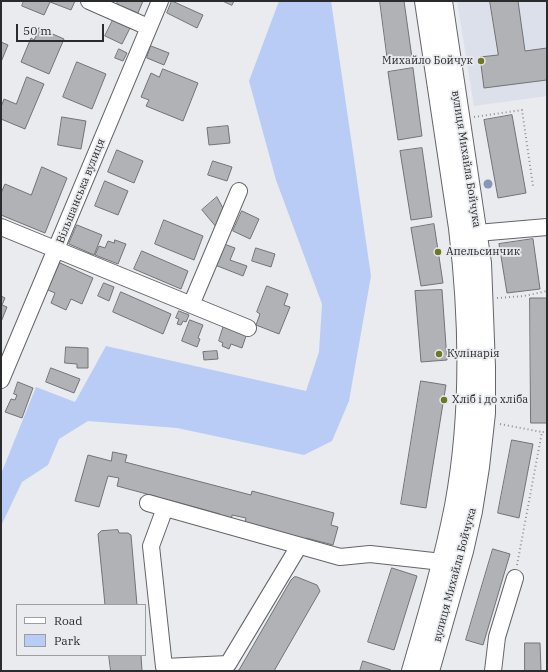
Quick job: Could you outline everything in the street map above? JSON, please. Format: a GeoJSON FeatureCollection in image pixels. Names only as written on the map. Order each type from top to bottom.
{"type":"FeatureCollection","features":[{"type":"Feature","properties":{"kind":"main road","name":"вулиця Михайла Бойчука"},"geometry":{"type":"LineString","coordinates":[[412,671],[442,562],[455,506],[462,463],[468,367],[464,264],[425,1]]}},
{"type":"Feature","properties":{"kind":"main road","name":"вулиця Михайла Бойчука"},"geometry":{"type":"LineString","coordinates":[[429,671],[463,551],[472,511],[485,413],[485,367],[481,264],[442,1]]}},
{"type":"Feature","properties":{"kind":"street"},"geometry":{"type":"LineString","coordinates":[[89,1],[148,27]]}},
{"type":"Feature","properties":{"kind":"street","name":"Вільшанська вулиця"},"geometry":{"type":"LineString","coordinates":[[1,380],[160,1]]}},
{"type":"Feature","properties":{"kind":"street"},"geometry":{"type":"LineString","coordinates":[[191,305],[239,191]]}},
{"type":"Feature","properties":{"kind":"street"},"geometry":{"type":"LineString","coordinates":[[1,227],[248,328]]}},
{"type":"Feature","properties":{"kind":"street"},"geometry":{"type":"LineString","coordinates":[[477,233],[547,227]]}},
{"type":"Feature","properties":{"kind":"street"},"geometry":{"type":"LineString","coordinates":[[148,503],[340,557],[370,554],[442,562]]}},
{"type":"Feature","properties":{"kind":"street"},"geometry":{"type":"LineString","coordinates":[[165,508],[151,546],[164,667],[228,664],[299,546]]}},
{"type":"Feature","properties":{"kind":"street"},"geometry":{"type":"LineString","coordinates":[[493,671],[497,637],[515,578]]}},
{"type":"Feature","properties":{"kind":"path"},"geometry":{"type":"LineString","coordinates":[[460,120],[522,110],[533,186]]}},
{"type":"Feature","properties":{"kind":"path"},"geometry":{"type":"LineString","coordinates":[[498,298],[524,296],[547,291]]}},
{"type":"Feature","properties":{"kind":"path"},"geometry":{"type":"LineString","coordinates":[[515,578],[542,432],[547,432]]}},
{"type":"Feature","properties":{"kind":"shaded area"},"geometry":{"type":"Polygon","coordinates":[[[457,1],[547,1],[547,96],[474,106],[457,1]]]}},
{"type":"Feature","properties":{"kind":"green space"},"geometry":{"type":"Polygon","coordinates":[[[279,1],[331,1],[371,276],[349,401],[332,441],[304,455],[177,428],[88,421],[59,439],[48,465],[22,482],[1,526],[1,474],[36,387],[75,402],[106,346],[306,391],[319,352],[322,304],[276,180],[249,81],[279,1]]]}},
{"type":"Feature","properties":{"kind":"building"},"geometry":{"type":"Polygon","coordinates":[[[24,1],[75,1],[71,10],[50,2],[44,15],[22,6],[24,1]]]}},
{"type":"Feature","properties":{"kind":"building"},"geometry":{"type":"Polygon","coordinates":[[[118,1],[143,1],[138,13],[117,4],[118,1]]]}},
{"type":"Feature","properties":{"kind":"building"},"geometry":{"type":"Polygon","coordinates":[[[172,1],[203,15],[197,28],[167,13],[172,1]]]}},
{"type":"Feature","properties":{"kind":"building"},"geometry":{"type":"Polygon","coordinates":[[[223,1],[234,1],[232,5],[223,1]]]}},
{"type":"Feature","properties":{"kind":"building"},"geometry":{"type":"Polygon","coordinates":[[[380,1],[404,1],[412,58],[388,62],[380,1]]]}},
{"type":"Feature","properties":{"kind":"building"},"geometry":{"type":"Polygon","coordinates":[[[490,1],[518,1],[525,51],[547,48],[547,80],[484,88],[480,57],[498,55],[490,1]]]}},
{"type":"Feature","properties":{"kind":"building"},"geometry":{"type":"Polygon","coordinates":[[[113,20],[130,28],[122,44],[105,36],[113,20]]]}},
{"type":"Feature","properties":{"kind":"building"},"geometry":{"type":"Polygon","coordinates":[[[39,28],[64,39],[49,74],[21,62],[31,38],[34,40],[39,28]]]}},
{"type":"Feature","properties":{"kind":"building"},"geometry":{"type":"Polygon","coordinates":[[[1,42],[8,45],[1,62],[1,42]]]}},
{"type":"Feature","properties":{"kind":"building"},"geometry":{"type":"Polygon","coordinates":[[[151,46],[169,53],[164,65],[147,58],[151,46]]]}},
{"type":"Feature","properties":{"kind":"building"},"geometry":{"type":"Polygon","coordinates":[[[119,49],[127,53],[123,61],[115,58],[119,49]]]}},
{"type":"Feature","properties":{"kind":"building"},"geometry":{"type":"Polygon","coordinates":[[[77,62],[106,74],[92,109],[63,97],[77,62]]]}},
{"type":"Feature","properties":{"kind":"building"},"geometry":{"type":"Polygon","coordinates":[[[413,68],[422,136],[398,140],[388,72],[413,68]]]}},
{"type":"Feature","properties":{"kind":"building"},"geometry":{"type":"Polygon","coordinates":[[[163,69],[198,83],[183,121],[146,106],[149,100],[141,97],[151,73],[159,77],[163,69]]]}},
{"type":"Feature","properties":{"kind":"building"},"geometry":{"type":"Polygon","coordinates":[[[27,77],[44,84],[25,129],[1,119],[1,107],[4,99],[16,104],[27,77]]]}},
{"type":"Feature","properties":{"kind":"building"},"geometry":{"type":"Polygon","coordinates":[[[512,115],[526,193],[498,198],[484,120],[512,115]]]}},
{"type":"Feature","properties":{"kind":"building"},"geometry":{"type":"Polygon","coordinates":[[[62,117],[86,121],[81,149],[58,145],[62,117]]]}},
{"type":"Feature","properties":{"kind":"building"},"geometry":{"type":"Polygon","coordinates":[[[228,126],[230,143],[209,145],[207,128],[228,126]]]}},
{"type":"Feature","properties":{"kind":"building"},"geometry":{"type":"Polygon","coordinates":[[[422,148],[432,217],[411,220],[400,151],[422,148]]]}},
{"type":"Feature","properties":{"kind":"building"},"geometry":{"type":"Polygon","coordinates":[[[117,150],[143,161],[134,183],[108,172],[117,150]]]}},
{"type":"Feature","properties":{"kind":"building"},"geometry":{"type":"Polygon","coordinates":[[[213,161],[232,167],[227,181],[208,175],[213,161]]]}},
{"type":"Feature","properties":{"kind":"building"},"geometry":{"type":"Polygon","coordinates":[[[42,167],[67,178],[45,233],[1,215],[1,193],[5,184],[31,195],[42,167]]]}},
{"type":"Feature","properties":{"kind":"building"},"geometry":{"type":"Polygon","coordinates":[[[105,181],[128,191],[118,215],[95,206],[105,181]]]}},
{"type":"Feature","properties":{"kind":"building"},"geometry":{"type":"Polygon","coordinates":[[[217,197],[225,212],[217,228],[202,210],[217,197]]]}},
{"type":"Feature","properties":{"kind":"building"},"geometry":{"type":"Polygon","coordinates":[[[242,211],[259,219],[250,239],[233,231],[242,211]]]}},
{"type":"Feature","properties":{"kind":"building"},"geometry":{"type":"Polygon","coordinates":[[[164,220],[203,236],[194,260],[155,244],[164,220]]]}},
{"type":"Feature","properties":{"kind":"building"},"geometry":{"type":"Polygon","coordinates":[[[434,224],[443,283],[421,286],[411,228],[434,224]]]}},
{"type":"Feature","properties":{"kind":"building"},"geometry":{"type":"Polygon","coordinates":[[[77,225],[102,235],[94,255],[69,244],[77,225]]]}},
{"type":"Feature","properties":{"kind":"building"},"geometry":{"type":"Polygon","coordinates":[[[533,239],[540,289],[507,293],[499,244],[533,239]]]}},
{"type":"Feature","properties":{"kind":"building"},"geometry":{"type":"Polygon","coordinates":[[[115,240],[126,244],[118,264],[95,255],[99,246],[105,248],[108,241],[114,243],[115,240]]]}},
{"type":"Feature","properties":{"kind":"building"},"geometry":{"type":"Polygon","coordinates":[[[224,244],[235,248],[230,260],[247,266],[243,276],[215,265],[224,244]]]}},
{"type":"Feature","properties":{"kind":"building"},"geometry":{"type":"Polygon","coordinates":[[[256,248],[275,254],[271,267],[252,261],[256,248]]]}},
{"type":"Feature","properties":{"kind":"building"},"geometry":{"type":"Polygon","coordinates":[[[142,251],[188,271],[181,289],[134,269],[142,251]]]}},
{"type":"Feature","properties":{"kind":"building"},"geometry":{"type":"Polygon","coordinates":[[[60,263],[93,278],[82,304],[71,299],[66,310],[51,303],[55,293],[48,290],[60,263]]]}},
{"type":"Feature","properties":{"kind":"building"},"geometry":{"type":"Polygon","coordinates":[[[104,283],[114,287],[109,301],[98,296],[104,283]]]}},
{"type":"Feature","properties":{"kind":"building"},"geometry":{"type":"Polygon","coordinates":[[[267,286],[288,294],[284,305],[290,307],[279,334],[256,325],[260,314],[257,312],[267,286]]]}},
{"type":"Feature","properties":{"kind":"building"},"geometry":{"type":"Polygon","coordinates":[[[442,290],[447,360],[421,362],[415,291],[442,290]]]}},
{"type":"Feature","properties":{"kind":"building"},"geometry":{"type":"Polygon","coordinates":[[[121,292],[171,314],[163,334],[113,312],[121,292]]]}},
{"type":"Feature","properties":{"kind":"building"},"geometry":{"type":"Polygon","coordinates":[[[1,296],[5,298],[2,305],[7,307],[1,322],[1,296]]]}},
{"type":"Feature","properties":{"kind":"building"},"geometry":{"type":"Polygon","coordinates":[[[530,298],[547,298],[547,423],[531,423],[530,298]]]}},
{"type":"Feature","properties":{"kind":"building"},"geometry":{"type":"Polygon","coordinates":[[[179,311],[189,315],[186,322],[183,321],[181,325],[177,324],[179,319],[176,318],[179,311]]]}},
{"type":"Feature","properties":{"kind":"building"},"geometry":{"type":"Polygon","coordinates":[[[190,320],[203,325],[198,338],[200,339],[197,347],[182,341],[190,320]]]}},
{"type":"Feature","properties":{"kind":"building"},"geometry":{"type":"Polygon","coordinates":[[[224,325],[247,333],[242,348],[231,344],[229,349],[222,346],[223,343],[219,341],[224,325]]]}},
{"type":"Feature","properties":{"kind":"building"},"geometry":{"type":"Polygon","coordinates":[[[66,347],[88,348],[88,368],[77,368],[77,364],[65,363],[66,347]]]}},
{"type":"Feature","properties":{"kind":"building"},"geometry":{"type":"Polygon","coordinates":[[[217,351],[218,359],[204,360],[203,352],[217,351]]]}},
{"type":"Feature","properties":{"kind":"building"},"geometry":{"type":"Polygon","coordinates":[[[51,368],[80,379],[74,393],[46,382],[51,368]]]}},
{"type":"Feature","properties":{"kind":"building"},"geometry":{"type":"Polygon","coordinates":[[[421,381],[446,385],[426,508],[401,504],[421,381]]]}},
{"type":"Feature","properties":{"kind":"building"},"geometry":{"type":"Polygon","coordinates":[[[18,382],[33,388],[22,418],[5,412],[11,399],[15,400],[17,395],[14,394],[18,382]]]}},
{"type":"Feature","properties":{"kind":"building"},"geometry":{"type":"Polygon","coordinates":[[[512,440],[533,444],[519,518],[498,513],[512,440]]]}},
{"type":"Feature","properties":{"kind":"building"},"geometry":{"type":"Polygon","coordinates":[[[113,452],[127,455],[125,462],[251,495],[252,491],[334,513],[331,525],[338,527],[333,545],[306,538],[305,541],[244,525],[246,518],[232,515],[231,522],[218,519],[220,514],[169,500],[168,505],[157,502],[158,497],[117,486],[119,478],[108,476],[99,507],[75,501],[88,455],[111,461],[113,452]]]}},
{"type":"Feature","properties":{"kind":"building"},"geometry":{"type":"Polygon","coordinates":[[[118,530],[119,533],[128,533],[131,535],[137,604],[105,604],[98,534],[101,531],[118,530]]]}},
{"type":"Feature","properties":{"kind":"building"},"geometry":{"type":"Polygon","coordinates":[[[493,549],[510,554],[483,645],[466,640],[493,549]]]}},
{"type":"Feature","properties":{"kind":"building"},"geometry":{"type":"Polygon","coordinates":[[[392,568],[417,576],[394,650],[368,642],[392,568]]]}},
{"type":"Feature","properties":{"kind":"building"},"geometry":{"type":"Polygon","coordinates":[[[294,577],[317,585],[320,591],[274,671],[237,671],[239,670],[291,580],[294,577]]]}},
{"type":"Feature","properties":{"kind":"building"},"geometry":{"type":"Polygon","coordinates":[[[525,643],[540,643],[541,671],[525,671],[525,643]]]}},
{"type":"Feature","properties":{"kind":"building"},"geometry":{"type":"Polygon","coordinates":[[[109,656],[141,656],[142,671],[111,671],[109,656]]]}},
{"type":"Feature","properties":{"kind":"building"},"geometry":{"type":"Polygon","coordinates":[[[363,661],[391,670],[360,671],[363,661]]]}},
{"type":"Feature","properties":{"kind":"place","name":"Михайло Бойчук"},"geometry":{"type":"Point","coordinates":[481,61]}},
{"type":"Feature","properties":{"kind":"place","name":"Апельсинчик"},"geometry":{"type":"Point","coordinates":[438,252]}},
{"type":"Feature","properties":{"kind":"place","name":"Кулінарія"},"geometry":{"type":"Point","coordinates":[439,354]}},
{"type":"Feature","properties":{"kind":"place","name":"Хліб і до хліба"},"geometry":{"type":"Point","coordinates":[444,400]}}]}
